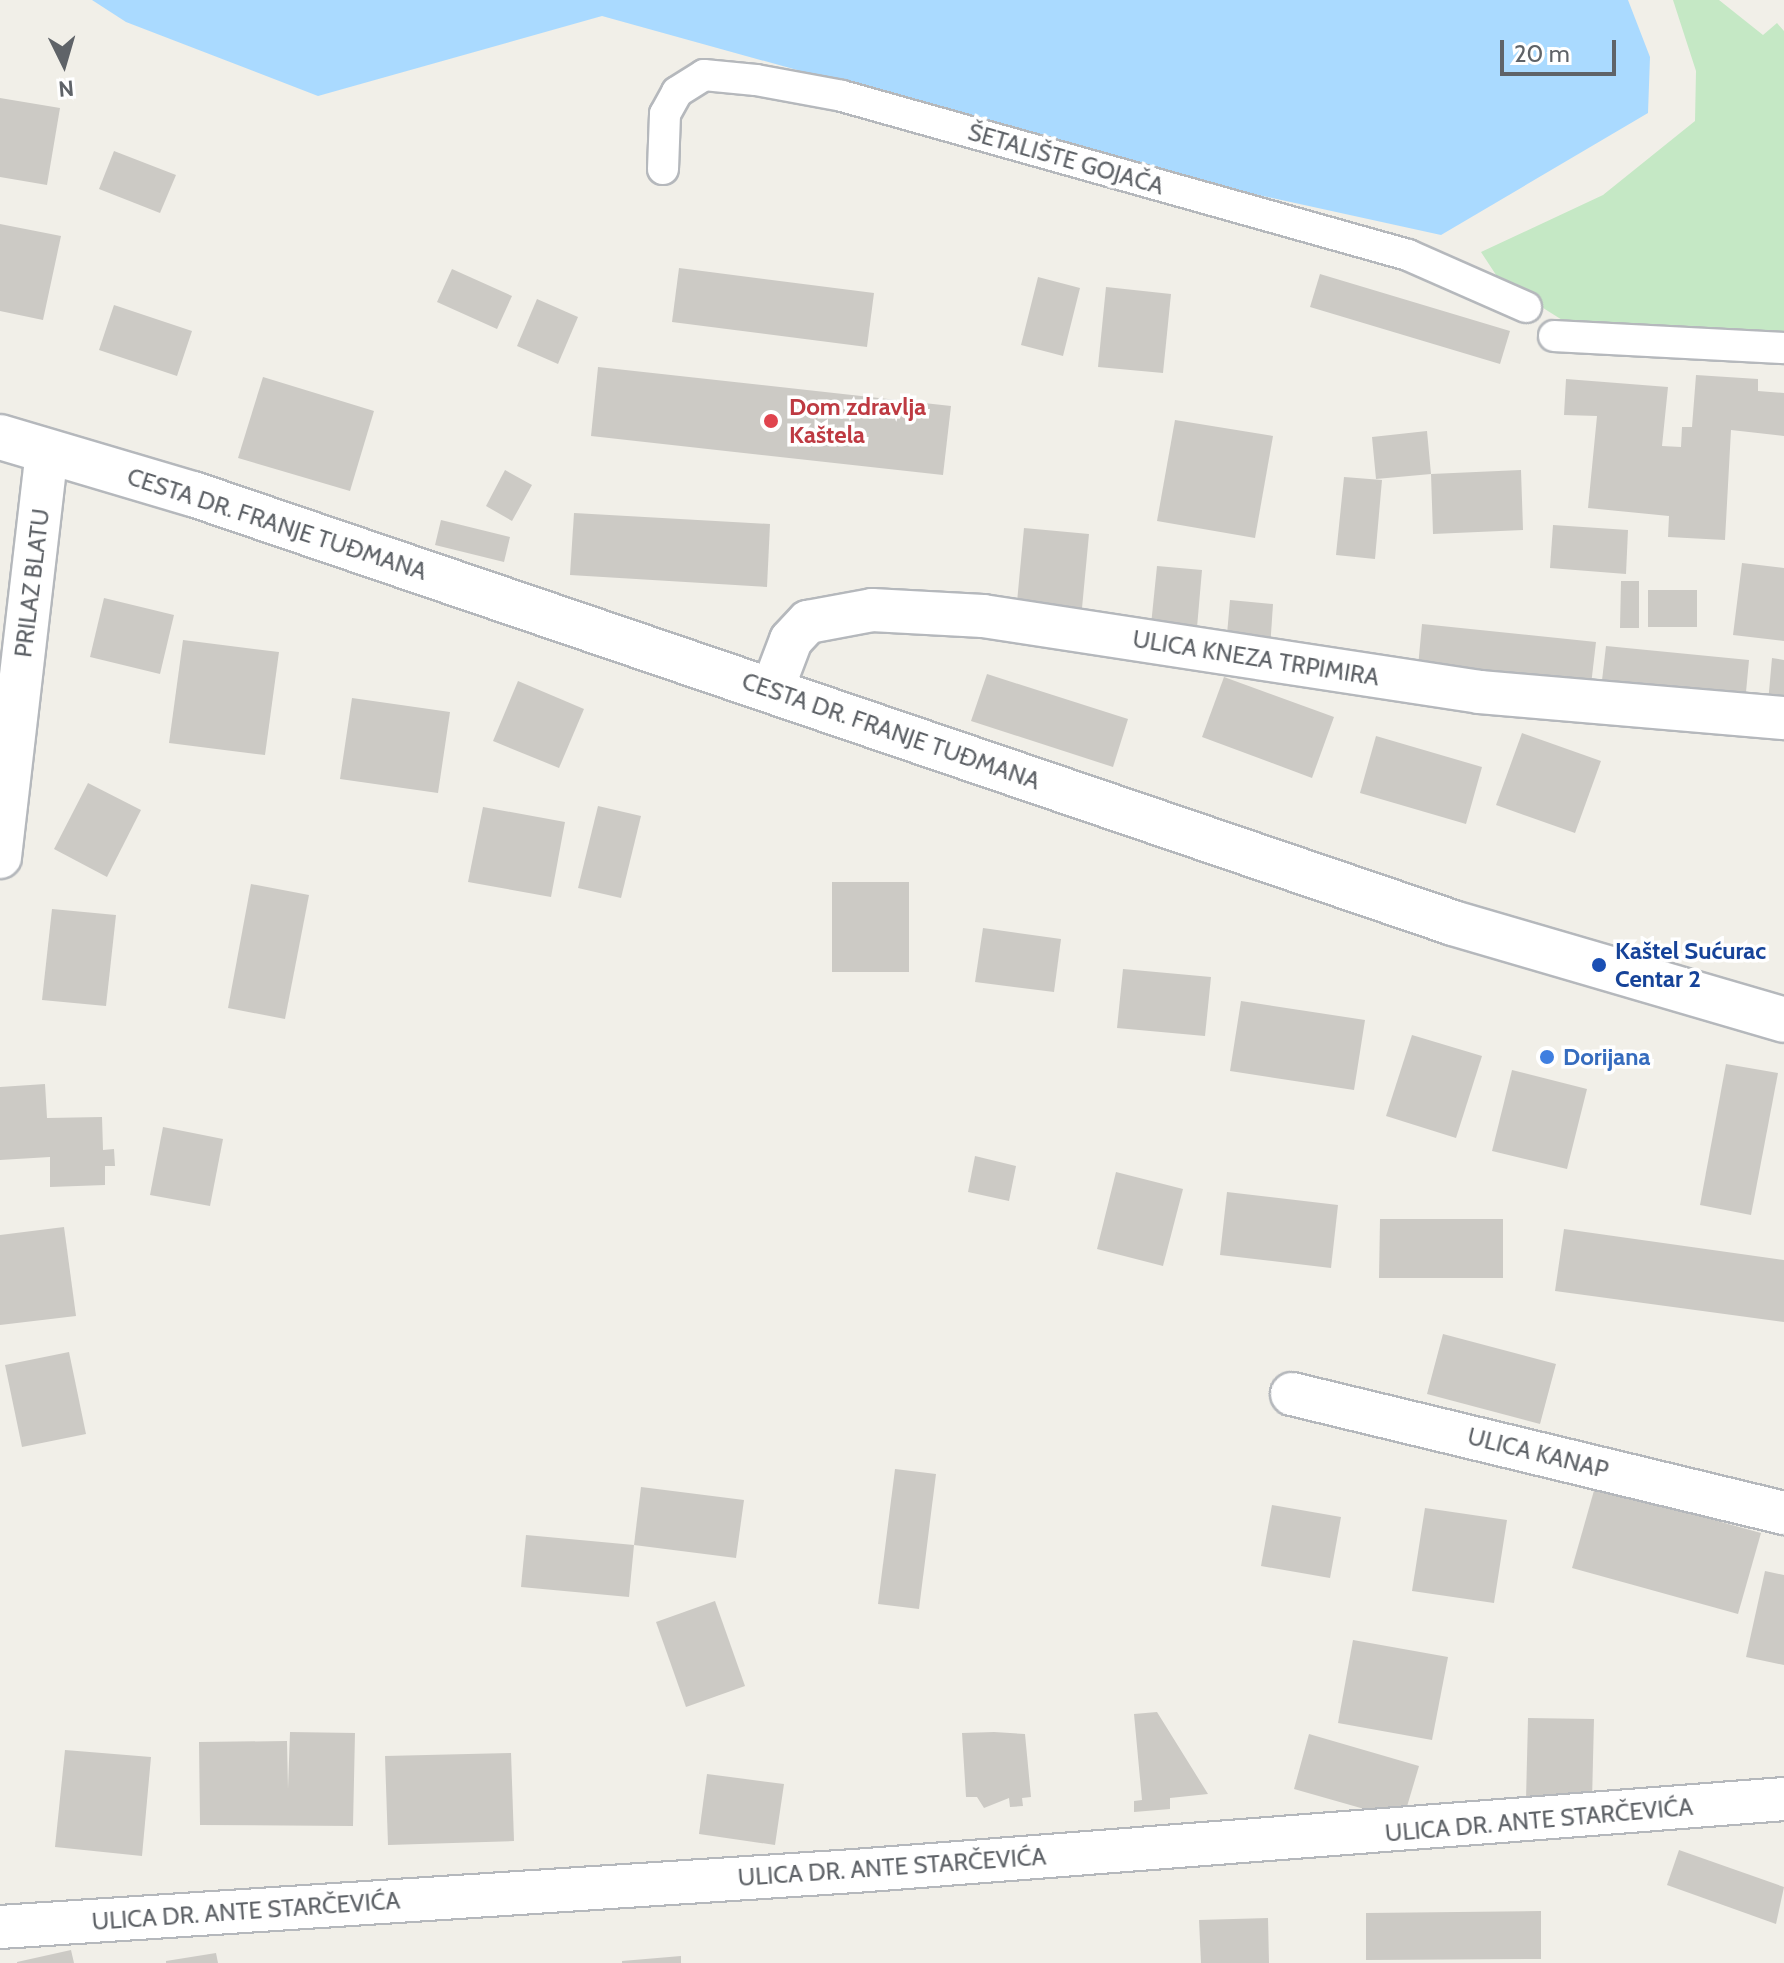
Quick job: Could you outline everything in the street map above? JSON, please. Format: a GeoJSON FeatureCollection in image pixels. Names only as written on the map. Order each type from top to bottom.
{"type":"FeatureCollection","features":[{"type":"Feature","properties":{"kind":"main road","name":"CESTA DR. FRANJE TUĐMANA"},"geometry":{"type":"LineString","coordinates":[[0,437],[193,494],[1453,923],[1784,1020]]}},
{"type":"Feature","properties":{"kind":"street","name":"ŠETALIŠTE GOJAČA"},"geometry":{"type":"LineString","coordinates":[[663,169],[665,114],[677,92],[704,75],[756,80],[842,96],[1408,255],[1526,307]]}},
{"type":"Feature","properties":{"kind":"street"},"geometry":{"type":"LineString","coordinates":[[1554,336],[1784,348]]}},
{"type":"Feature","properties":{"kind":"street","name":"PRILAZ BLATU"},"geometry":{"type":"LineString","coordinates":[[0,857],[47,452]]}},
{"type":"Feature","properties":{"kind":"street","name":"ULICA KNEZA TRPIMIRA"},"geometry":{"type":"LineString","coordinates":[[772,690],[791,640],[808,622],[872,610],[983,616],[1480,692],[1784,718]]}},
{"type":"Feature","properties":{"kind":"street","name":"ULICA KANAP"},"geometry":{"type":"LineString","coordinates":[[1292,1394],[1784,1513]]}},
{"type":"Feature","properties":{"kind":"street","name":"ULICA DR. ANTE STARČEVIĆA"},"geometry":{"type":"LineString","coordinates":[[0,1927],[855,1871],[1784,1799]]}},
{"type":"Feature","properties":{"kind":"green space"},"geometry":{"type":"Polygon","coordinates":[[[1673,0],[1719,0],[1763,35],[1777,23],[1784,31],[1784,334],[1575,328],[1500,281],[1481,252],[1603,195],[1695,121],[1696,71],[1673,0]]]}},
{"type":"Feature","properties":{"kind":"water"},"geometry":{"type":"Polygon","coordinates":[[[92,0],[1628,0],[1650,57],[1648,113],[1441,235],[1208,184],[602,16],[318,96],[126,22],[92,0]]]}},
{"type":"Feature","properties":{"kind":"building"},"geometry":{"type":"Polygon","coordinates":[[[0,98],[60,108],[47,185],[0,177],[0,98]]]}},
{"type":"Feature","properties":{"kind":"building"},"geometry":{"type":"Polygon","coordinates":[[[114,151],[176,175],[160,213],[99,189],[114,151]]]}},
{"type":"Feature","properties":{"kind":"building"},"geometry":{"type":"Polygon","coordinates":[[[0,224],[61,236],[43,320],[0,311],[0,224]]]}},
{"type":"Feature","properties":{"kind":"building"},"geometry":{"type":"Polygon","coordinates":[[[679,268],[874,293],[867,347],[672,322],[679,268]]]}},
{"type":"Feature","properties":{"kind":"building"},"geometry":{"type":"Polygon","coordinates":[[[452,269],[512,296],[497,329],[437,302],[452,269]]]}},
{"type":"Feature","properties":{"kind":"building"},"geometry":{"type":"Polygon","coordinates":[[[1320,274],[1510,331],[1500,364],[1310,307],[1320,274]]]}},
{"type":"Feature","properties":{"kind":"building"},"geometry":{"type":"Polygon","coordinates":[[[1038,277],[1080,288],[1063,356],[1021,345],[1038,277]]]}},
{"type":"Feature","properties":{"kind":"building"},"geometry":{"type":"Polygon","coordinates":[[[1106,287],[1171,294],[1163,373],[1098,367],[1106,287]]]}},
{"type":"Feature","properties":{"kind":"building"},"geometry":{"type":"Polygon","coordinates":[[[537,299],[578,317],[558,364],[517,346],[537,299]]]}},
{"type":"Feature","properties":{"kind":"building"},"geometry":{"type":"Polygon","coordinates":[[[114,305],[192,331],[177,376],[99,350],[114,305]]]}},
{"type":"Feature","properties":{"kind":"building","name":"Dom zdravlja Kaštela"},"geometry":{"type":"Polygon","coordinates":[[[598,367],[951,406],[943,475],[591,436],[598,367]]]}},
{"type":"Feature","properties":{"kind":"building"},"geometry":{"type":"Polygon","coordinates":[[[1696,375],[1758,379],[1758,391],[1784,393],[1784,436],[1731,430],[1725,540],[1668,537],[1669,516],[1588,508],[1597,416],[1564,415],[1566,379],[1668,387],[1662,446],[1681,447],[1682,427],[1692,427],[1696,375]]]}},
{"type":"Feature","properties":{"kind":"building"},"geometry":{"type":"Polygon","coordinates":[[[263,377],[374,411],[350,491],[238,458],[263,377]]]}},
{"type":"Feature","properties":{"kind":"building"},"geometry":{"type":"Polygon","coordinates":[[[1175,420],[1273,436],[1255,538],[1157,521],[1175,420]]]}},
{"type":"Feature","properties":{"kind":"building"},"geometry":{"type":"Polygon","coordinates":[[[1427,431],[1431,474],[1376,479],[1372,437],[1427,431]]]}},
{"type":"Feature","properties":{"kind":"building"},"geometry":{"type":"Polygon","coordinates":[[[505,470],[532,485],[512,521],[486,506],[505,470]]]}},
{"type":"Feature","properties":{"kind":"building"},"geometry":{"type":"Polygon","coordinates":[[[1521,470],[1523,530],[1433,534],[1431,474],[1521,470]]]}},
{"type":"Feature","properties":{"kind":"building"},"geometry":{"type":"Polygon","coordinates":[[[1344,477],[1382,480],[1375,559],[1336,555],[1344,477]]]}},
{"type":"Feature","properties":{"kind":"building"},"geometry":{"type":"Polygon","coordinates":[[[574,513],[770,524],[767,587],[570,575],[574,513]]]}},
{"type":"Feature","properties":{"kind":"building"},"geometry":{"type":"Polygon","coordinates":[[[441,520],[510,537],[504,562],[435,545],[441,520]]]}},
{"type":"Feature","properties":{"kind":"building"},"geometry":{"type":"Polygon","coordinates":[[[1553,525],[1628,530],[1626,574],[1550,568],[1553,525]]]}},
{"type":"Feature","properties":{"kind":"building"},"geometry":{"type":"Polygon","coordinates":[[[1024,528],[1089,534],[1082,608],[1017,602],[1024,528]]]}},
{"type":"Feature","properties":{"kind":"building"},"geometry":{"type":"Polygon","coordinates":[[[1742,563],[1784,568],[1784,641],[1733,635],[1742,563]]]}},
{"type":"Feature","properties":{"kind":"building"},"geometry":{"type":"Polygon","coordinates":[[[1157,566],[1202,570],[1196,639],[1150,635],[1157,566]]]}},
{"type":"Feature","properties":{"kind":"building"},"geometry":{"type":"Polygon","coordinates":[[[1621,581],[1639,581],[1639,628],[1620,628],[1621,581]]]}},
{"type":"Feature","properties":{"kind":"building"},"geometry":{"type":"Polygon","coordinates":[[[1648,590],[1697,590],[1697,627],[1648,627],[1648,590]]]}},
{"type":"Feature","properties":{"kind":"building"},"geometry":{"type":"Polygon","coordinates":[[[104,598],[174,615],[160,674],[90,657],[104,598]]]}},
{"type":"Feature","properties":{"kind":"building"},"geometry":{"type":"Polygon","coordinates":[[[1230,600],[1273,604],[1270,649],[1226,646],[1230,600]]]}},
{"type":"Feature","properties":{"kind":"building"},"geometry":{"type":"Polygon","coordinates":[[[1422,624],[1596,642],[1591,685],[1418,667],[1422,624]]]}},
{"type":"Feature","properties":{"kind":"building"},"geometry":{"type":"Polygon","coordinates":[[[183,640],[279,652],[265,755],[169,743],[183,640]]]}},
{"type":"Feature","properties":{"kind":"building"},"geometry":{"type":"Polygon","coordinates":[[[1606,646],[1749,660],[1745,703],[1601,689],[1606,646]]]}},
{"type":"Feature","properties":{"kind":"building"},"geometry":{"type":"Polygon","coordinates":[[[1772,658],[1784,660],[1784,705],[1768,703],[1772,658]]]}},
{"type":"Feature","properties":{"kind":"building"},"geometry":{"type":"Polygon","coordinates":[[[987,674],[1128,719],[1113,767],[971,721],[987,674]]]}},
{"type":"Feature","properties":{"kind":"building"},"geometry":{"type":"Polygon","coordinates":[[[1224,677],[1334,717],[1312,778],[1202,737],[1224,677]]]}},
{"type":"Feature","properties":{"kind":"building"},"geometry":{"type":"Polygon","coordinates":[[[518,681],[584,709],[559,768],[493,741],[518,681]]]}},
{"type":"Feature","properties":{"kind":"building"},"geometry":{"type":"Polygon","coordinates":[[[352,698],[450,712],[438,793],[340,779],[352,698]]]}},
{"type":"Feature","properties":{"kind":"building"},"geometry":{"type":"Polygon","coordinates":[[[1522,733],[1601,761],[1575,833],[1496,805],[1522,733]]]}},
{"type":"Feature","properties":{"kind":"building"},"geometry":{"type":"Polygon","coordinates":[[[1376,736],[1482,767],[1466,824],[1360,793],[1376,736]]]}},
{"type":"Feature","properties":{"kind":"building"},"geometry":{"type":"Polygon","coordinates":[[[88,783],[141,810],[107,877],[54,849],[88,783]]]}},
{"type":"Feature","properties":{"kind":"building"},"geometry":{"type":"Polygon","coordinates":[[[598,806],[641,816],[621,898],[578,888],[598,806]]]}},
{"type":"Feature","properties":{"kind":"building"},"geometry":{"type":"Polygon","coordinates":[[[483,807],[565,822],[551,897],[468,882],[483,807]]]}},
{"type":"Feature","properties":{"kind":"building"},"geometry":{"type":"Polygon","coordinates":[[[832,882],[909,882],[909,972],[832,972],[832,882]]]}},
{"type":"Feature","properties":{"kind":"building"},"geometry":{"type":"Polygon","coordinates":[[[251,884],[309,895],[285,1019],[228,1008],[251,884]]]}},
{"type":"Feature","properties":{"kind":"building"},"geometry":{"type":"Polygon","coordinates":[[[52,909],[116,915],[106,1006],[42,1000],[52,909]]]}},
{"type":"Feature","properties":{"kind":"building"},"geometry":{"type":"Polygon","coordinates":[[[983,928],[1061,939],[1054,992],[975,982],[983,928]]]}},
{"type":"Feature","properties":{"kind":"building"},"geometry":{"type":"Polygon","coordinates":[[[1123,969],[1211,977],[1205,1036],[1117,1028],[1123,969]]]}},
{"type":"Feature","properties":{"kind":"building"},"geometry":{"type":"Polygon","coordinates":[[[1241,1001],[1365,1020],[1354,1090],[1230,1071],[1241,1001]]]}},
{"type":"Feature","properties":{"kind":"building"},"geometry":{"type":"Polygon","coordinates":[[[1412,1035],[1482,1056],[1456,1138],[1386,1116],[1412,1035]]]}},
{"type":"Feature","properties":{"kind":"building"},"geometry":{"type":"Polygon","coordinates":[[[1726,1064],[1778,1073],[1751,1215],[1700,1205],[1726,1064]]]}},
{"type":"Feature","properties":{"kind":"building"},"geometry":{"type":"Polygon","coordinates":[[[1512,1070],[1587,1089],[1567,1169],[1492,1151],[1512,1070]]]}},
{"type":"Feature","properties":{"kind":"building"},"geometry":{"type":"Polygon","coordinates":[[[45,1084],[47,1118],[102,1117],[103,1150],[114,1149],[115,1166],[105,1166],[105,1185],[50,1187],[50,1157],[0,1160],[0,1087],[45,1084]]]}},
{"type":"Feature","properties":{"kind":"building"},"geometry":{"type":"Polygon","coordinates":[[[163,1127],[223,1139],[210,1206],[150,1195],[163,1127]]]}},
{"type":"Feature","properties":{"kind":"building"},"geometry":{"type":"Polygon","coordinates":[[[975,1156],[1016,1166],[1009,1201],[968,1192],[975,1156]]]}},
{"type":"Feature","properties":{"kind":"building"},"geometry":{"type":"Polygon","coordinates":[[[1116,1172],[1183,1189],[1163,1266],[1097,1249],[1116,1172]]]}},
{"type":"Feature","properties":{"kind":"building"},"geometry":{"type":"Polygon","coordinates":[[[1227,1192],[1338,1205],[1331,1268],[1220,1255],[1227,1192]]]}},
{"type":"Feature","properties":{"kind":"building"},"geometry":{"type":"Polygon","coordinates":[[[1380,1219],[1503,1219],[1503,1278],[1379,1278],[1380,1219]]]}},
{"type":"Feature","properties":{"kind":"building"},"geometry":{"type":"Polygon","coordinates":[[[64,1227],[76,1316],[0,1325],[0,1235],[64,1227]]]}},
{"type":"Feature","properties":{"kind":"building"},"geometry":{"type":"Polygon","coordinates":[[[1564,1229],[1784,1260],[1784,1322],[1555,1291],[1564,1229]]]}},
{"type":"Feature","properties":{"kind":"building"},"geometry":{"type":"Polygon","coordinates":[[[1443,1334],[1556,1364],[1540,1424],[1427,1394],[1443,1334]]]}},
{"type":"Feature","properties":{"kind":"building"},"geometry":{"type":"Polygon","coordinates":[[[69,1352],[86,1434],[22,1447],[5,1365],[69,1352]]]}},
{"type":"Feature","properties":{"kind":"building"},"geometry":{"type":"Polygon","coordinates":[[[895,1469],[936,1474],[919,1609],[878,1604],[895,1469]]]}},
{"type":"Feature","properties":{"kind":"building"},"geometry":{"type":"Polygon","coordinates":[[[641,1487],[744,1500],[736,1558],[634,1545],[641,1487]]]}},
{"type":"Feature","properties":{"kind":"building"},"geometry":{"type":"Polygon","coordinates":[[[1595,1487],[1761,1533],[1738,1614],[1572,1568],[1595,1487]]]}},
{"type":"Feature","properties":{"kind":"building"},"geometry":{"type":"Polygon","coordinates":[[[1272,1505],[1341,1517],[1330,1578],[1261,1566],[1272,1505]]]}},
{"type":"Feature","properties":{"kind":"building"},"geometry":{"type":"Polygon","coordinates":[[[1425,1508],[1507,1520],[1494,1603],[1412,1591],[1425,1508]]]}},
{"type":"Feature","properties":{"kind":"building"},"geometry":{"type":"Polygon","coordinates":[[[526,1535],[634,1545],[629,1597],[521,1587],[526,1535]]]}},
{"type":"Feature","properties":{"kind":"building"},"geometry":{"type":"Polygon","coordinates":[[[1765,1571],[1784,1575],[1784,1665],[1746,1657],[1765,1571]]]}},
{"type":"Feature","properties":{"kind":"building"},"geometry":{"type":"Polygon","coordinates":[[[715,1601],[745,1686],[686,1707],[656,1622],[715,1601]]]}},
{"type":"Feature","properties":{"kind":"building"},"geometry":{"type":"Polygon","coordinates":[[[1353,1640],[1448,1657],[1432,1740],[1338,1723],[1353,1640]]]}},
{"type":"Feature","properties":{"kind":"building"},"geometry":{"type":"Polygon","coordinates":[[[1157,1712],[1208,1794],[1170,1798],[1170,1809],[1134,1812],[1134,1801],[1142,1800],[1134,1714],[1157,1712]]]}},
{"type":"Feature","properties":{"kind":"building"},"geometry":{"type":"Polygon","coordinates":[[[1528,1718],[1594,1719],[1592,1801],[1526,1800],[1528,1718]]]}},
{"type":"Feature","properties":{"kind":"building"},"geometry":{"type":"Polygon","coordinates":[[[290,1732],[355,1733],[353,1826],[200,1825],[199,1742],[287,1741],[288,1789],[290,1732]]]}},
{"type":"Feature","properties":{"kind":"building"},"geometry":{"type":"Polygon","coordinates":[[[962,1733],[1025,1734],[1031,1797],[1022,1798],[1023,1806],[1010,1807],[1009,1798],[984,1808],[977,1797],[966,1797],[962,1733]]]}},
{"type":"Feature","properties":{"kind":"building"},"geometry":{"type":"Polygon","coordinates":[[[1309,1734],[1419,1766],[1403,1820],[1294,1789],[1309,1734]]]}},
{"type":"Feature","properties":{"kind":"building"},"geometry":{"type":"Polygon","coordinates":[[[65,1750],[151,1757],[142,1856],[55,1847],[65,1750]]]}},
{"type":"Feature","properties":{"kind":"building"},"geometry":{"type":"Polygon","coordinates":[[[511,1753],[514,1841],[388,1845],[385,1756],[511,1753]]]}},
{"type":"Feature","properties":{"kind":"building"},"geometry":{"type":"Polygon","coordinates":[[[707,1774],[784,1784],[775,1845],[699,1834],[707,1774]]]}},
{"type":"Feature","properties":{"kind":"building"},"geometry":{"type":"Polygon","coordinates":[[[1679,1850],[1784,1887],[1776,1924],[1667,1885],[1679,1850]]]}},
{"type":"Feature","properties":{"kind":"building"},"geometry":{"type":"Polygon","coordinates":[[[1541,1911],[1541,1959],[1366,1960],[1366,1913],[1541,1911]]]}},
{"type":"Feature","properties":{"kind":"building"},"geometry":{"type":"Polygon","coordinates":[[[1268,1918],[1269,1963],[1201,1963],[1199,1920],[1268,1918]]]}},
{"type":"Feature","properties":{"kind":"building"},"geometry":{"type":"Polygon","coordinates":[[[71,1950],[74,1963],[17,1963],[17,1962],[71,1950]]]}},
{"type":"Feature","properties":{"kind":"building"},"geometry":{"type":"Polygon","coordinates":[[[216,1953],[218,1963],[166,1963],[166,1961],[216,1953]]]}},
{"type":"Feature","properties":{"kind":"building"},"geometry":{"type":"Polygon","coordinates":[[[681,1956],[681,1963],[622,1963],[622,1961],[681,1956]]]}},
{"type":"Feature","properties":{"kind":"place","name":"Dom zdravlja Kaštela"},"geometry":{"type":"Point","coordinates":[771,421]}},
{"type":"Feature","properties":{"kind":"place","name":"Kaštel Sućurac Centar 2"},"geometry":{"type":"Point","coordinates":[1599,965]}},
{"type":"Feature","properties":{"kind":"place","name":"Dorijana"},"geometry":{"type":"Point","coordinates":[1547,1057]}}]}
